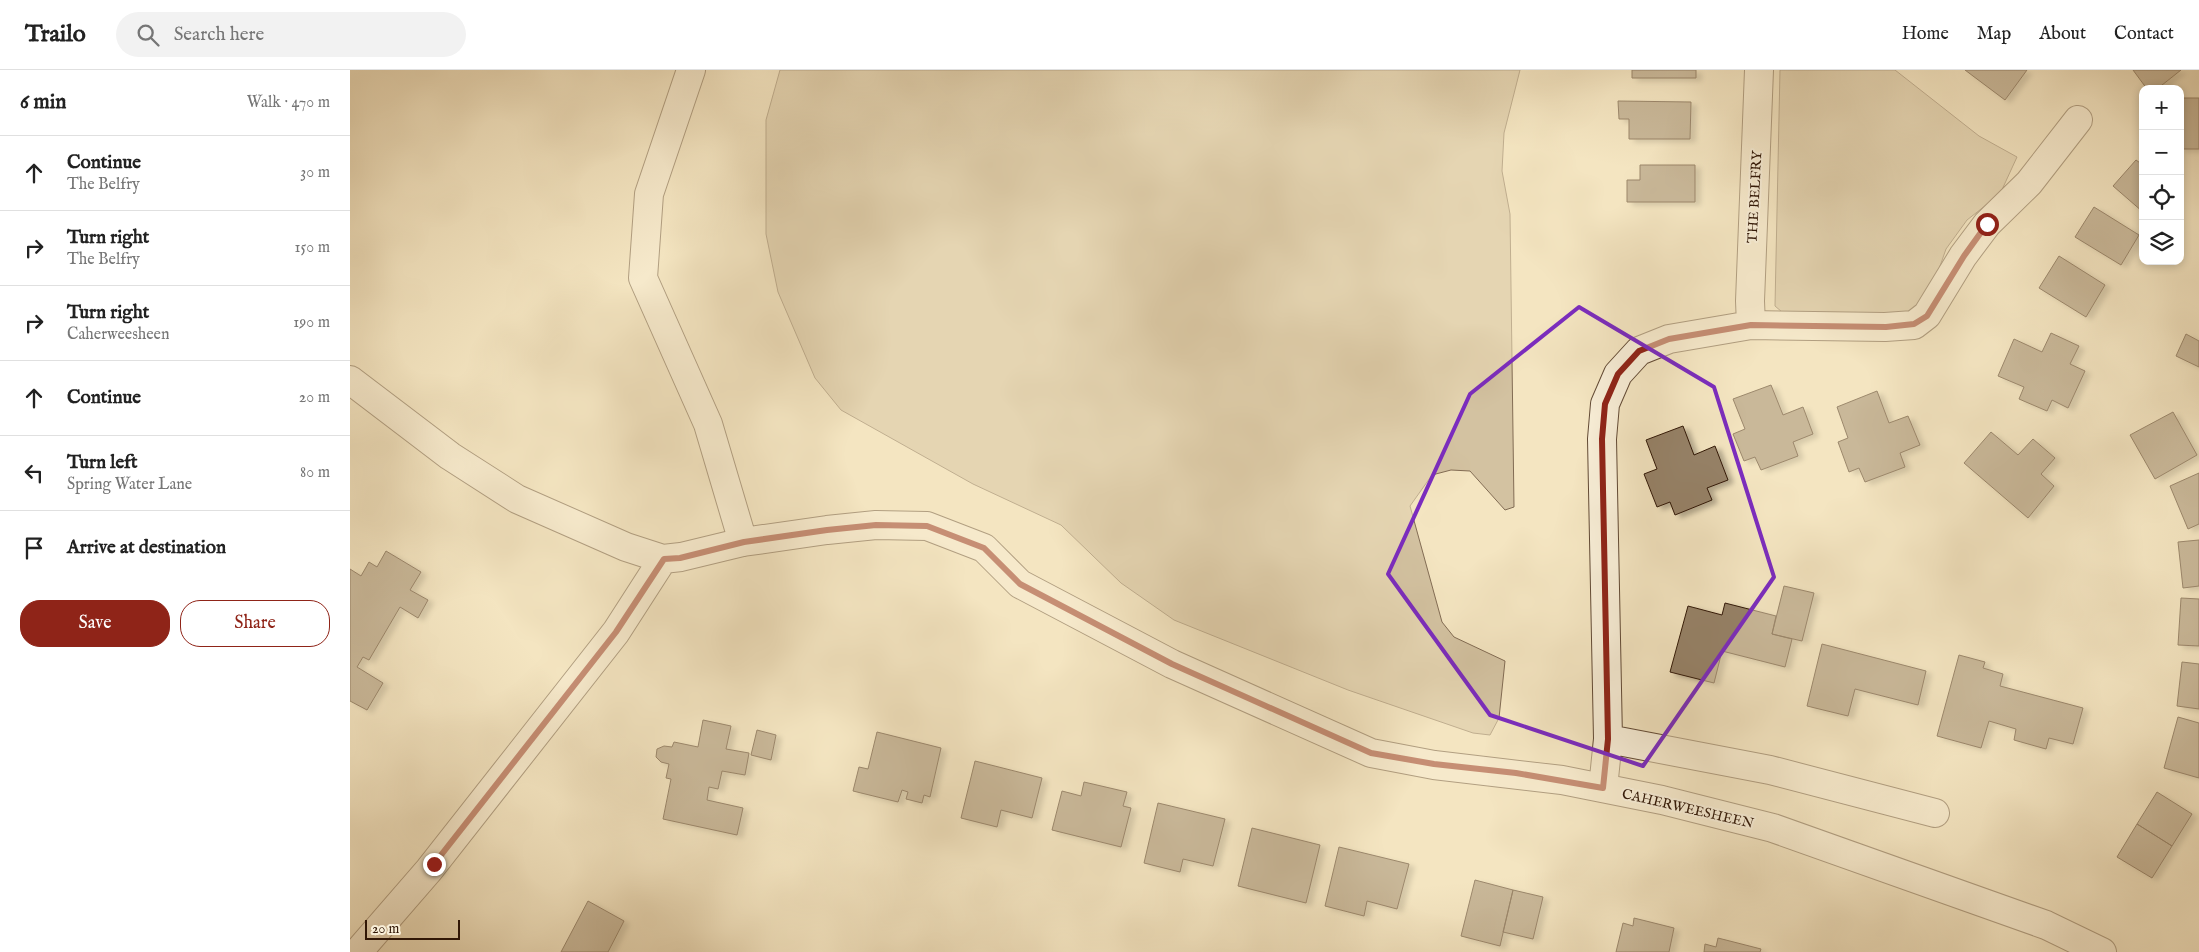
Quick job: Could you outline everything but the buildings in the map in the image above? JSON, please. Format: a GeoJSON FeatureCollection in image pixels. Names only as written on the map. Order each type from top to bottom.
{"type":"FeatureCollection","features":[{"type":"Feature","properties":{"kind":"street"},"geometry":{"type":"LineString","coordinates":[[691,70],[649,194],[643,278],[708,424],[744,542]]}},
{"type":"Feature","properties":{"kind":"street","name":"THE BELFRY"},"geometry":{"type":"LineString","coordinates":[[1751,325],[1750,301],[1759,70]]}},
{"type":"Feature","properties":{"kind":"street"},"geometry":{"type":"LineString","coordinates":[[1603,788],[1608,739],[1602,439],[1605,404],[1618,374],[1639,351],[1669,339],[1751,325],[1886,327],[1914,324],[1927,316],[1964,256],[1987,224],[2030,183],[2078,120]]}},
{"type":"Feature","properties":{"kind":"street"},"geometry":{"type":"LineString","coordinates":[[350,380],[450,456],[517,499],[594,535],[664,559],[616,632],[429,870],[358,952]]}},
{"type":"Feature","properties":{"kind":"street","name":"CAHERWEESHEEN"},"geometry":{"type":"LineString","coordinates":[[664,559],[680,558],[744,542],[876,525],[927,526],[984,548],[1020,584],[1172,664],[1371,753],[1434,764],[1516,773],[1603,788],[1662,800],[1773,828],[2046,925],[2102,952]]}},
{"type":"Feature","properties":{"kind":"street"},"geometry":{"type":"LineString","coordinates":[[1608,739],[1770,770],[1935,813]]}},
{"type":"Feature","properties":{"kind":"highlighted area"},"geometry":{"type":"Polygon","coordinates":[[[1579,307],[1714,387],[1774,577],[1643,766],[1490,715],[1388,574],[1470,394],[1579,307]]]}},
{"type":"Feature","properties":{"kind":"shaded area"},"geometry":{"type":"Polygon","coordinates":[[[780,70],[1520,70],[1504,133],[1502,171],[1510,214],[1514,507],[1505,510],[1470,471],[1451,470],[1432,475],[1410,506],[1442,622],[1454,637],[1505,661],[1499,718],[1490,735],[1473,733],[1348,690],[1174,620],[1121,583],[1061,525],[973,484],[841,410],[815,378],[778,292],[766,234],[766,120],[780,70]]]}},
{"type":"Feature","properties":{"kind":"shaded area"},"geometry":{"type":"Polygon","coordinates":[[[1780,70],[1895,70],[1979,136],[2017,157],[2000,194],[1967,220],[1946,249],[1933,286],[1918,311],[1909,314],[1782,312],[1775,306],[1780,70]]]}},
{"type":"Feature","properties":{"kind":"route"},"geometry":{"type":"LineString","coordinates":[[434,864],[616,632],[664,559],[680,558],[744,542],[876,525],[927,526],[984,548],[1020,584],[1172,664],[1371,753],[1434,764],[1516,773],[1603,788],[1608,739],[1602,439],[1605,404],[1618,374],[1639,351],[1669,339],[1751,325],[1886,327],[1914,324],[1927,316],[1964,256],[1987,224]]}}]}
